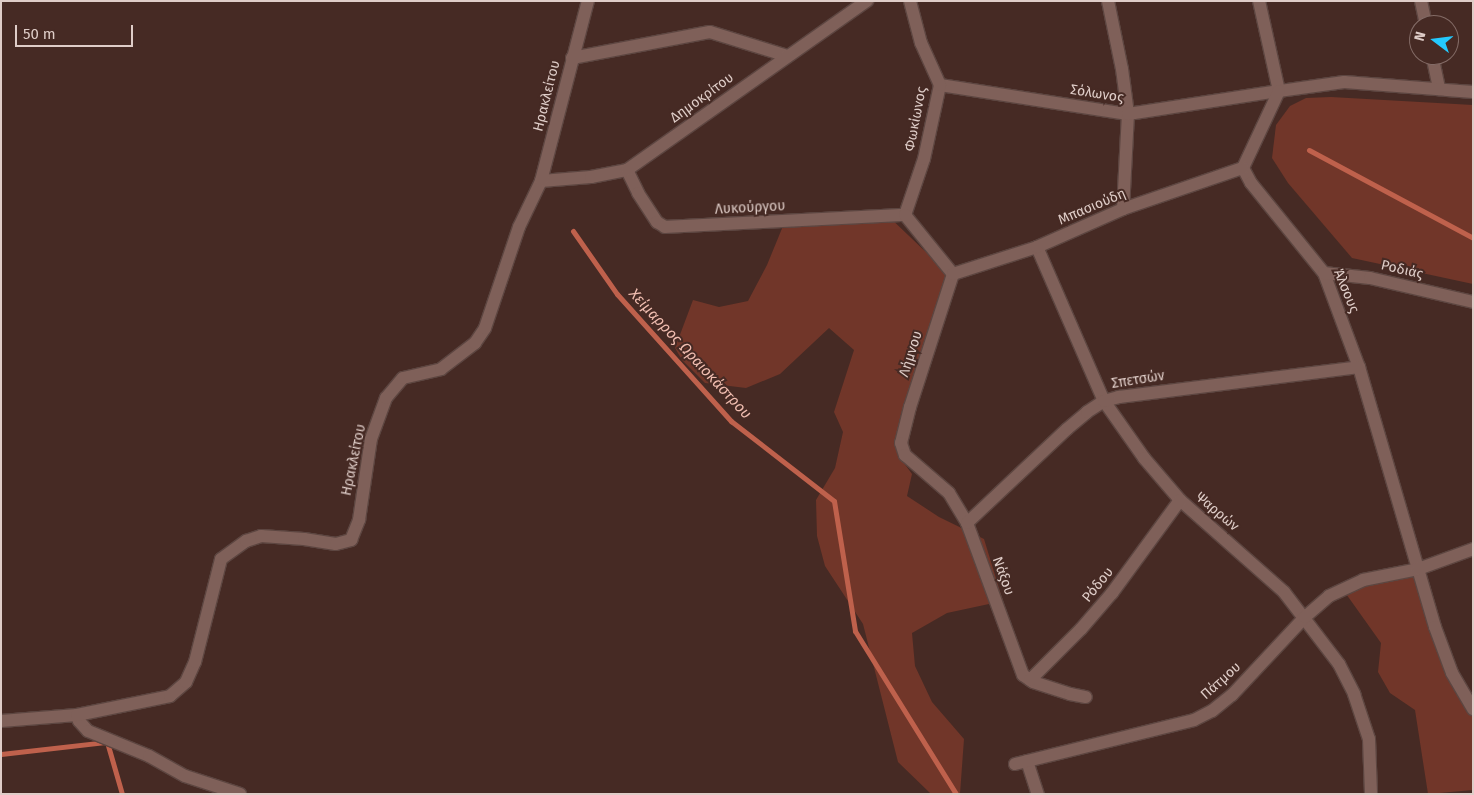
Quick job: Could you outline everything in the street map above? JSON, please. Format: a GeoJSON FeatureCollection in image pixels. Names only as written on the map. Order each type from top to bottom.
{"type":"FeatureCollection","features":[{"type":"Feature","properties":{"kind":"street","name":"Ηρακλείτου"},"geometry":{"type":"LineString","coordinates":[[1,721],[77,715],[170,696],[186,682],[196,662],[221,559],[246,541],[261,536],[304,539],[336,544],[351,540],[359,520],[371,440],[386,398],[403,378],[441,369],[475,343],[485,328],[520,227],[541,181],[588,1]]}},
{"type":"Feature","properties":{"kind":"street","name":"Δημοκρίτου"},"geometry":{"type":"LineString","coordinates":[[541,181],[590,177],[627,170],[867,1]]}},
{"type":"Feature","properties":{"kind":"street","name":"Φωκίωνος"},"geometry":{"type":"LineString","coordinates":[[905,215],[924,159],[940,85],[921,43],[910,1]]}},
{"type":"Feature","properties":{"kind":"street"},"geometry":{"type":"LineString","coordinates":[[1108,1],[1122,69],[1128,114],[1123,209]]}},
{"type":"Feature","properties":{"kind":"street"},"geometry":{"type":"LineString","coordinates":[[1243,168],[1279,91],[1259,1]]}},
{"type":"Feature","properties":{"kind":"street"},"geometry":{"type":"LineString","coordinates":[[1421,1],[1424,15]]}},
{"type":"Feature","properties":{"kind":"street"},"geometry":{"type":"LineString","coordinates":[[572,58],[710,32],[787,56]]}},
{"type":"Feature","properties":{"kind":"street"},"geometry":{"type":"LineString","coordinates":[[1434,65],[1438,89]]}},
{"type":"Feature","properties":{"kind":"street"},"geometry":{"type":"LineString","coordinates":[[1279,91],[1344,82],[1473,92]]}},
{"type":"Feature","properties":{"kind":"street","name":"Σόλωνος"},"geometry":{"type":"LineString","coordinates":[[940,85],[1128,114],[1279,91]]}},
{"type":"Feature","properties":{"kind":"street","name":"Μπασιούδη"},"geometry":{"type":"LineString","coordinates":[[953,274],[1037,247],[1123,209],[1243,168]]}},
{"type":"Feature","properties":{"kind":"street","name":"Άλσους"},"geometry":{"type":"LineString","coordinates":[[1243,168],[1251,183],[1324,273],[1359,367],[1435,627],[1452,673],[1473,709]]}},
{"type":"Feature","properties":{"kind":"street","name":"Λυκούργου"},"geometry":{"type":"LineString","coordinates":[[627,170],[638,193],[657,222],[665,227],[905,215]]}},
{"type":"Feature","properties":{"kind":"street"},"geometry":{"type":"LineString","coordinates":[[905,215],[953,274]]}},
{"type":"Feature","properties":{"kind":"street","name":"Ψαρρών"},"geometry":{"type":"LineString","coordinates":[[1037,247],[1104,401],[1144,458],[1180,500],[1252,561],[1284,592],[1305,617],[1339,664],[1363,717],[1369,739],[1371,794]]}},
{"type":"Feature","properties":{"kind":"street","name":"Ροδιάς"},"geometry":{"type":"LineString","coordinates":[[1324,273],[1370,278],[1473,302]]}},
{"type":"Feature","properties":{"kind":"street","name":"Λήμνου"},"geometry":{"type":"LineString","coordinates":[[901,443],[910,407],[953,274]]}},
{"type":"Feature","properties":{"kind":"street","name":"Σπετσών"},"geometry":{"type":"LineString","coordinates":[[967,523],[1067,429],[1104,401],[1119,397],[1359,367]]}},
{"type":"Feature","properties":{"kind":"street","name":"Νάξου"},"geometry":{"type":"LineString","coordinates":[[901,443],[905,455],[949,493],[967,523],[1023,675],[1030,680]]}},
{"type":"Feature","properties":{"kind":"street","name":"Ρόδου"},"geometry":{"type":"LineString","coordinates":[[1030,680],[1075,636],[1112,593],[1180,500]]}},
{"type":"Feature","properties":{"kind":"street","name":"Πάτμου"},"geometry":{"type":"LineString","coordinates":[[1015,764],[1194,720],[1212,711],[1232,695],[1305,617],[1329,596],[1344,587],[1363,580],[1418,568],[1473,549]]}},
{"type":"Feature","properties":{"kind":"street"},"geometry":{"type":"LineString","coordinates":[[1030,680],[1070,694],[1086,696]]}},
{"type":"Feature","properties":{"kind":"street"},"geometry":{"type":"LineString","coordinates":[[77,715],[79,721],[88,731],[149,756],[185,776],[240,794]]}},
{"type":"Feature","properties":{"kind":"street"},"geometry":{"type":"LineString","coordinates":[[1027,761],[1038,794]]}},
{"type":"Feature","properties":{"kind":"shaded area"},"geometry":{"type":"Polygon","coordinates":[[[1331,97],[1473,105],[1473,284],[1352,258],[1288,183],[1272,158],[1276,125],[1290,106],[1306,98],[1331,97]]]}},
{"type":"Feature","properties":{"kind":"shaded area"},"geometry":{"type":"Polygon","coordinates":[[[884,212],[954,279],[901,414],[896,437],[898,455],[912,474],[907,496],[939,517],[984,539],[1003,601],[947,613],[912,633],[915,666],[932,702],[964,739],[960,794],[931,794],[898,762],[863,624],[825,566],[817,536],[816,500],[835,468],[843,432],[834,412],[854,350],[829,328],[780,374],[746,388],[705,383],[682,360],[675,348],[693,300],[719,307],[748,301],[767,265],[783,226],[884,212]]]}},
{"type":"Feature","properties":{"kind":"shaded area"},"geometry":{"type":"Polygon","coordinates":[[[1414,574],[1473,715],[1473,790],[1428,794],[1415,710],[1390,693],[1378,672],[1381,643],[1344,591],[1414,574]]]}},
{"type":"Feature","properties":{"kind":"waterway","name":"Χείμαρρος Ωραιοκάστρου"},"geometry":{"type":"LineString","coordinates":[[1309,150],[1473,238]]}},
{"type":"Feature","properties":{"kind":"waterway","name":"Χείμαρρος Ωραιοκάστρου"},"geometry":{"type":"LineString","coordinates":[[573,231],[617,294],[731,421],[834,501],[855,631],[956,794]]}},
{"type":"Feature","properties":{"kind":"waterway","name":"Χείμαρρος Ωραιοκάστρου"},"geometry":{"type":"LineString","coordinates":[[1,754],[107,742],[122,794]]}}]}
